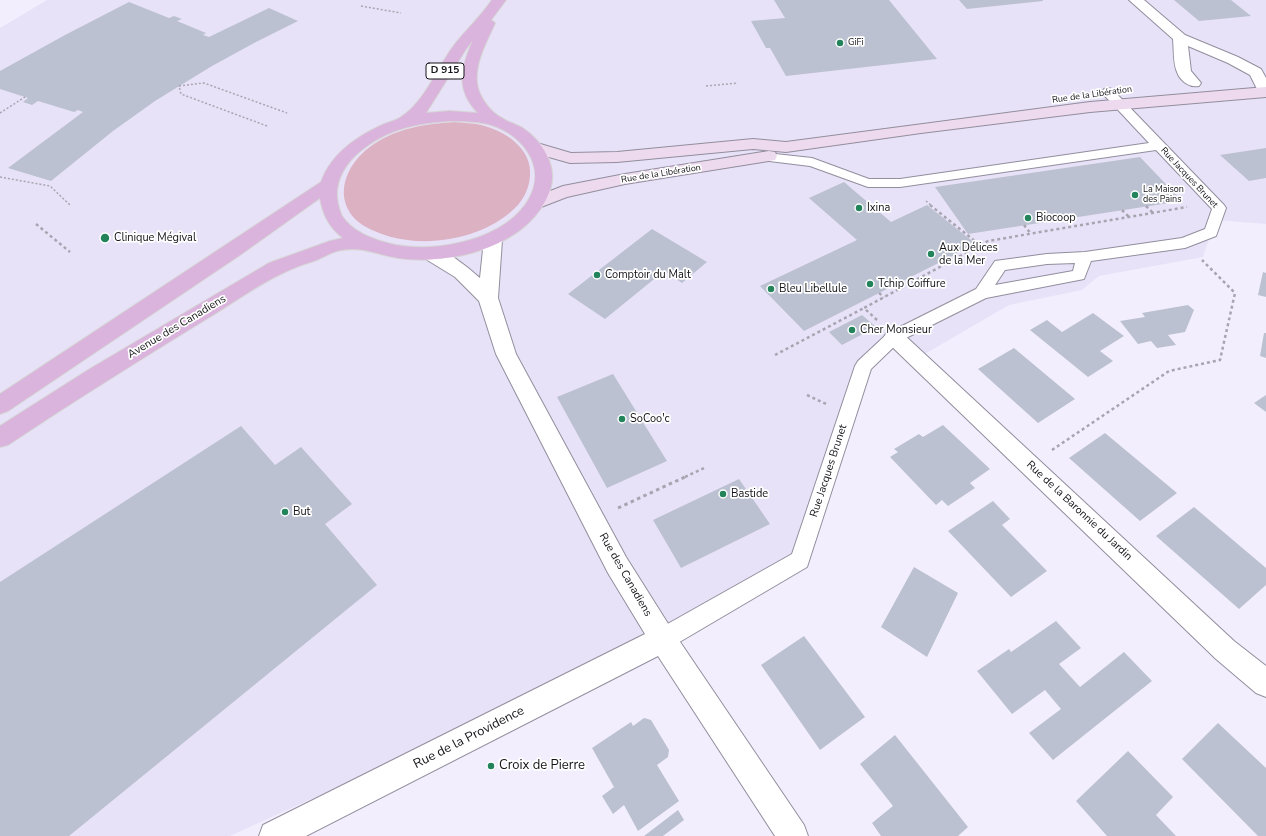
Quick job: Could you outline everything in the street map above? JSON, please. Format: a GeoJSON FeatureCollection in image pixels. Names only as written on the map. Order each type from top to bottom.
{"type":"FeatureCollection","features":[{"type":"Feature","properties":{"kind":"main road","name":"D 915"},"geometry":{"type":"LineString","coordinates":[[495,121],[474,98],[469,82],[470,68],[496,5]]}},
{"type":"Feature","properties":{"kind":"main road","name":"D 915"},"geometry":{"type":"LineString","coordinates":[[405,122],[420,110],[460,47],[496,5]]}},
{"type":"Feature","properties":{"kind":"main road"},"geometry":{"type":"LineString","coordinates":[[1198,83],[1236,80],[1264,85]]}},
{"type":"Feature","properties":{"kind":"main road","name":"Rue de la Libération"},"geometry":{"type":"LineString","coordinates":[[537,148],[570,158],[617,157],[753,144],[786,147],[1123,97],[1264,85]]}},
{"type":"Feature","properties":{"kind":"main road","name":"Rue de la Libération"},"geometry":{"type":"LineString","coordinates":[[921,128],[971,113],[1108,92],[1123,97]]}},
{"type":"Feature","properties":{"kind":"main road"},"geometry":{"type":"LineString","coordinates":[[449,116],[471,117],[495,121],[518,132],[537,148],[544,165],[544,184],[536,203],[520,220],[493,240],[464,250],[414,254],[387,251],[364,243],[346,232],[334,218],[328,202],[328,185],[335,169],[347,154],[363,141],[382,130],[405,122],[427,118],[449,116]]}},
{"type":"Feature","properties":{"kind":"main road","name":"Rue de la Libération"},"geometry":{"type":"LineString","coordinates":[[536,203],[563,192],[625,179],[766,157],[786,147]]}},
{"type":"Feature","properties":{"kind":"main road"},"geometry":{"type":"LineString","coordinates":[[0,405],[328,185]]}},
{"type":"Feature","properties":{"kind":"main road","name":"Avenue des Canadiens"},"geometry":{"type":"LineString","coordinates":[[0,438],[95,376],[276,268],[336,245],[364,243]]}},
{"type":"Feature","properties":{"kind":"street"},"geometry":{"type":"LineString","coordinates":[[1136,0],[1180,38],[1198,47],[1233,60],[1256,72],[1264,85]]}},
{"type":"Feature","properties":{"kind":"street"},"geometry":{"type":"LineString","coordinates":[[1180,38],[1184,72],[1198,83]]}},
{"type":"Feature","properties":{"kind":"street","name":"Rue des Canadiens"},"geometry":{"type":"LineString","coordinates":[[488,298],[493,240]]}},
{"type":"Feature","properties":{"kind":"street","name":"Rue des Canadiens"},"geometry":{"type":"LineString","coordinates":[[431,253],[474,281],[488,298],[506,354],[617,565],[793,836]]}},
{"type":"Feature","properties":{"kind":"street","name":"Rue de la Baronnie du Jardin"},"geometry":{"type":"LineString","coordinates":[[894,337],[1225,650],[1266,683]]}},
{"type":"Feature","properties":{"kind":"street","name":"Rue de la Providence"},"geometry":{"type":"LineString","coordinates":[[274,836],[664,639]]}},
{"type":"Feature","properties":{"kind":"lane","name":"Rue Jacques Brunet"},"geometry":{"type":"LineString","coordinates":[[1000,265],[1085,257],[1185,243],[1211,232],[1219,208],[1158,146],[1123,97]]}},
{"type":"Feature","properties":{"kind":"lane"},"geometry":{"type":"LineString","coordinates":[[766,157],[812,162],[868,183],[900,182],[1158,146]]}},
{"type":"Feature","properties":{"kind":"lane","name":"Rue Jacques Brunet"},"geometry":{"type":"LineString","coordinates":[[664,639],[685,625],[800,560],[864,366],[894,337],[982,293],[1079,275],[1085,257]]}},
{"type":"Feature","properties":{"kind":"lane"},"geometry":{"type":"LineString","coordinates":[[982,293],[1000,265]]}},
{"type":"Feature","properties":{"kind":"path"},"geometry":{"type":"LineString","coordinates":[[361,6],[401,13]]}},
{"type":"Feature","properties":{"kind":"path"},"geometry":{"type":"LineString","coordinates":[[267,126],[181,94],[179,86],[204,83],[287,113]]}},
{"type":"Feature","properties":{"kind":"path"},"geometry":{"type":"LineString","coordinates":[[706,86],[738,83]]}},
{"type":"Feature","properties":{"kind":"path"},"geometry":{"type":"LineString","coordinates":[[0,113],[25,97]]}},
{"type":"Feature","properties":{"kind":"path"},"geometry":{"type":"LineString","coordinates":[[0,177],[50,186],[70,205]]}},
{"type":"Feature","properties":{"kind":"path"},"geometry":{"type":"LineString","coordinates":[[900,182],[982,244],[1000,265]]}},
{"type":"Feature","properties":{"kind":"path"},"geometry":{"type":"LineString","coordinates":[[1146,206],[1153,213]]}},
{"type":"Feature","properties":{"kind":"path"},"geometry":{"type":"LineString","coordinates":[[1122,210],[1129,217]]}},
{"type":"Feature","properties":{"kind":"path"},"geometry":{"type":"LineString","coordinates":[[36,224],[70,252]]}},
{"type":"Feature","properties":{"kind":"path"},"geometry":{"type":"LineString","coordinates":[[1024,225],[1031,234]]}},
{"type":"Feature","properties":{"kind":"path"},"geometry":{"type":"LineString","coordinates":[[1030,465],[1169,371],[1220,360],[1235,293],[1185,243]]}},
{"type":"Feature","properties":{"kind":"path"},"geometry":{"type":"LineString","coordinates":[[940,262],[943,265]]}},
{"type":"Feature","properties":{"kind":"path"},"geometry":{"type":"LineString","coordinates":[[902,281],[906,285]]}},
{"type":"Feature","properties":{"kind":"path"},"geometry":{"type":"LineString","coordinates":[[878,293],[884,297]]}},
{"type":"Feature","properties":{"kind":"path"},"geometry":{"type":"LineString","coordinates":[[775,355],[864,308]]}},
{"type":"Feature","properties":{"kind":"path"},"geometry":{"type":"LineString","coordinates":[[807,395],[830,405]]}},
{"type":"Feature","properties":{"kind":"path"},"geometry":{"type":"LineString","coordinates":[[593,520],[704,468]]}},
{"type":"Feature","properties":{"kind":"shaded area"},"geometry":{"type":"Polygon","coordinates":[[[47,0],[1266,0],[1266,224],[1215,220],[1203,257],[1099,276],[1082,290],[1009,305],[918,358],[895,337],[864,366],[800,560],[663,639],[230,836],[0,836],[0,28],[47,0]]]}},
{"type":"Feature","properties":{"kind":"shaded area"},"geometry":{"type":"Polygon","coordinates":[[[454,122],[478,124],[490,128],[508,136],[522,149],[527,157],[530,179],[527,191],[518,205],[506,216],[476,232],[442,240],[407,240],[391,237],[376,232],[358,222],[354,218],[344,198],[344,188],[346,178],[351,168],[365,151],[383,139],[402,131],[433,124],[454,122]]]}},
{"type":"Feature","properties":{"kind":"building"},"geometry":{"type":"Polygon","coordinates":[[[774,0],[889,0],[937,59],[786,76],[770,48],[766,48],[751,21],[785,18],[774,0]]]}},
{"type":"Feature","properties":{"kind":"building"},"geometry":{"type":"Polygon","coordinates":[[[959,0],[1043,0],[1043,1],[967,9],[959,0]]]}},
{"type":"Feature","properties":{"kind":"building"},"geometry":{"type":"Polygon","coordinates":[[[1174,0],[1231,0],[1251,16],[1199,21],[1174,0]]]}},
{"type":"Feature","properties":{"kind":"building"},"geometry":{"type":"Polygon","coordinates":[[[129,2],[169,18],[174,16],[182,19],[177,21],[206,33],[203,35],[209,37],[269,8],[298,21],[212,66],[155,101],[113,131],[51,181],[8,168],[83,112],[78,110],[74,112],[38,101],[32,105],[23,102],[28,98],[0,89],[0,71],[129,2]]]}},
{"type":"Feature","properties":{"kind":"building"},"geometry":{"type":"Polygon","coordinates":[[[1266,148],[1266,178],[1249,181],[1220,155],[1266,148]]]}},
{"type":"Feature","properties":{"kind":"building"},"geometry":{"type":"Polygon","coordinates":[[[1140,157],[1182,201],[968,234],[935,187],[1140,157]]]}},
{"type":"Feature","properties":{"kind":"building"},"geometry":{"type":"Polygon","coordinates":[[[844,182],[891,222],[927,205],[976,244],[804,331],[760,286],[857,240],[809,198],[844,182]]]}},
{"type":"Feature","properties":{"kind":"building"},"geometry":{"type":"Polygon","coordinates":[[[652,229],[707,262],[682,283],[664,271],[605,319],[568,294],[652,229]]]}},
{"type":"Feature","properties":{"kind":"building"},"geometry":{"type":"Polygon","coordinates":[[[1263,272],[1266,273],[1266,297],[1258,295],[1263,272]]]}},
{"type":"Feature","properties":{"kind":"building"},"geometry":{"type":"Polygon","coordinates":[[[1188,305],[1194,310],[1185,332],[1168,335],[1176,345],[1157,348],[1151,341],[1138,344],[1120,321],[1145,317],[1142,313],[1188,305]]]}},
{"type":"Feature","properties":{"kind":"building"},"geometry":{"type":"Polygon","coordinates":[[[1093,313],[1124,336],[1100,351],[1113,361],[1088,377],[1030,330],[1047,320],[1062,332],[1093,313]]]}},
{"type":"Feature","properties":{"kind":"building","name":"Cher Monsieur"},"geometry":{"type":"Polygon","coordinates":[[[862,315],[876,327],[842,345],[829,332],[862,315]]]}},
{"type":"Feature","properties":{"kind":"building"},"geometry":{"type":"Polygon","coordinates":[[[1264,333],[1266,333],[1266,358],[1260,356],[1264,333]]]}},
{"type":"Feature","properties":{"kind":"building"},"geometry":{"type":"Polygon","coordinates":[[[1014,348],[1075,399],[1038,423],[978,369],[1014,348]]]}},
{"type":"Feature","properties":{"kind":"building"},"geometry":{"type":"Polygon","coordinates":[[[613,374],[667,461],[607,488],[557,397],[613,374]]]}},
{"type":"Feature","properties":{"kind":"building"},"geometry":{"type":"Polygon","coordinates":[[[1266,395],[1266,412],[1254,403],[1266,395]]]}},
{"type":"Feature","properties":{"kind":"building"},"geometry":{"type":"Polygon","coordinates":[[[943,425],[990,469],[970,483],[975,488],[948,506],[942,500],[936,505],[890,457],[898,452],[894,449],[919,434],[923,437],[943,425]]]}},
{"type":"Feature","properties":{"kind":"building"},"geometry":{"type":"Polygon","coordinates":[[[241,426],[275,465],[301,447],[352,504],[325,524],[377,585],[69,836],[0,836],[0,582],[241,426]]]}},
{"type":"Feature","properties":{"kind":"building"},"geometry":{"type":"Polygon","coordinates":[[[1105,433],[1177,493],[1140,521],[1069,458],[1105,433]]]}},
{"type":"Feature","properties":{"kind":"building"},"geometry":{"type":"Polygon","coordinates":[[[739,479],[770,524],[681,568],[653,520],[739,479]]]}},
{"type":"Feature","properties":{"kind":"building"},"geometry":{"type":"Polygon","coordinates":[[[993,501],[1010,519],[1002,525],[1047,571],[1011,597],[948,531],[993,501]]]}},
{"type":"Feature","properties":{"kind":"building"},"geometry":{"type":"Polygon","coordinates":[[[1194,507],[1266,568],[1266,585],[1239,609],[1156,536],[1194,507]]]}},
{"type":"Feature","properties":{"kind":"building"},"geometry":{"type":"Polygon","coordinates":[[[914,567],[958,593],[927,657],[881,627],[914,567]]]}},
{"type":"Feature","properties":{"kind":"building"},"geometry":{"type":"Polygon","coordinates":[[[1056,621],[1081,648],[1059,664],[1080,687],[1124,652],[1152,681],[1053,760],[1029,733],[1061,709],[1045,690],[1012,714],[977,671],[1009,649],[1011,652],[1056,621]]]}},
{"type":"Feature","properties":{"kind":"building"},"geometry":{"type":"Polygon","coordinates":[[[804,636],[865,717],[820,750],[761,665],[804,636]]]}},
{"type":"Feature","properties":{"kind":"building"},"geometry":{"type":"Polygon","coordinates":[[[644,718],[651,720],[669,750],[668,757],[657,765],[679,801],[638,831],[624,805],[613,814],[602,796],[614,787],[592,748],[631,722],[633,726],[644,718]]]}},
{"type":"Feature","properties":{"kind":"building"},"geometry":{"type":"Polygon","coordinates":[[[1218,723],[1266,768],[1266,836],[1258,836],[1182,759],[1218,723]]]}},
{"type":"Feature","properties":{"kind":"building"},"geometry":{"type":"Polygon","coordinates":[[[895,735],[968,827],[958,836],[881,836],[872,823],[893,806],[860,764],[895,735]]]}},
{"type":"Feature","properties":{"kind":"building"},"geometry":{"type":"Polygon","coordinates":[[[1128,751],[1173,797],[1156,815],[1176,836],[1107,836],[1076,801],[1128,751]]]}},
{"type":"Feature","properties":{"kind":"building"},"geometry":{"type":"Polygon","coordinates":[[[678,810],[684,820],[663,836],[644,836],[678,810]]]}},
{"type":"Feature","properties":{"kind":"place","name":"GiFi"},"geometry":{"type":"Point","coordinates":[840,43]}},
{"type":"Feature","properties":{"kind":"place","name":"La Maison des Pains"},"geometry":{"type":"Point","coordinates":[1135,195]}},
{"type":"Feature","properties":{"kind":"place","name":"Ixina"},"geometry":{"type":"Point","coordinates":[859,208]}},
{"type":"Feature","properties":{"kind":"place","name":"Biocoop"},"geometry":{"type":"Point","coordinates":[1028,218]}},
{"type":"Feature","properties":{"kind":"place","name":"Clinique Mégival"},"geometry":{"type":"Point","coordinates":[105,238]}},
{"type":"Feature","properties":{"kind":"place","name":"Aux Délices de la Mer"},"geometry":{"type":"Point","coordinates":[931,254]}},
{"type":"Feature","properties":{"kind":"place","name":"Comptoir du Malt"},"geometry":{"type":"Point","coordinates":[597,275]}},
{"type":"Feature","properties":{"kind":"place","name":"Tchip Coiffure"},"geometry":{"type":"Point","coordinates":[870,284]}},
{"type":"Feature","properties":{"kind":"place","name":"Bleu Libellule"},"geometry":{"type":"Point","coordinates":[771,289]}},
{"type":"Feature","properties":{"kind":"place","name":"Cher Monsieur"},"geometry":{"type":"Point","coordinates":[852,330]}},
{"type":"Feature","properties":{"kind":"place","name":"SoCoo'c"},"geometry":{"type":"Point","coordinates":[622,419]}},
{"type":"Feature","properties":{"kind":"place","name":"Bastide"},"geometry":{"type":"Point","coordinates":[723,494]}},
{"type":"Feature","properties":{"kind":"place","name":"But"},"geometry":{"type":"Point","coordinates":[285,512]}},
{"type":"Feature","properties":{"kind":"place","name":"Croix de Pierre"},"geometry":{"type":"Point","coordinates":[491,766]}}]}
